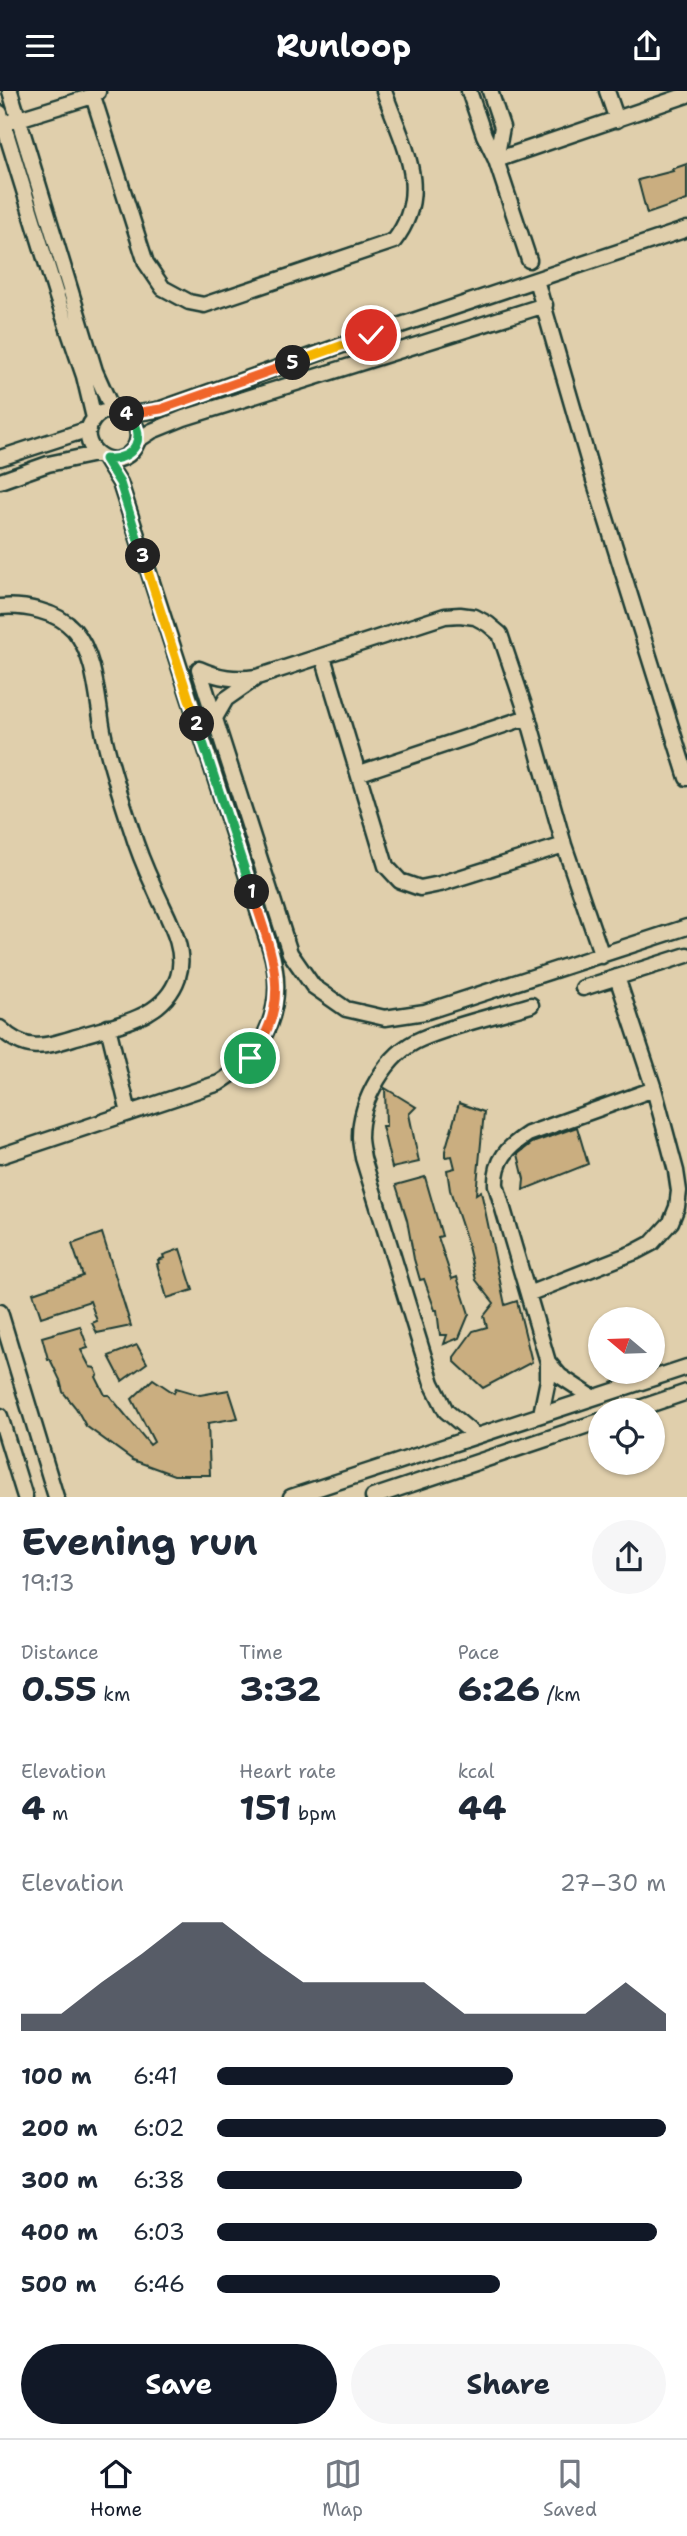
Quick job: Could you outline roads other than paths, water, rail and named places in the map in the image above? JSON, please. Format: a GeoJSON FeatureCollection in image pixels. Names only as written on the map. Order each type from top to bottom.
{"type":"FeatureCollection","features":[{"type":"Feature","properties":{"kind":"street"},"geometry":{"type":"LineString","coordinates":[[0,1156],[219,1083],[241,1068],[265,1037],[274,1012],[277,986],[274,960],[120,483],[88,438],[91,424],[86,361],[10,91]]}},
{"type":"Feature","properties":{"kind":"street"},"geometry":{"type":"LineString","coordinates":[[0,481],[48,464],[101,456],[116,460],[134,449],[138,440],[138,429],[134,420],[119,411],[104,395],[56,294],[1,121],[19,119],[96,94],[146,263],[163,288],[189,302],[204,305],[394,240],[405,227],[415,195],[414,179],[384,91]]}},
{"type":"Feature","properties":{"kind":"street"},"geometry":{"type":"LineString","coordinates":[[469,91],[484,135],[496,159],[529,260]]}},
{"type":"Feature","properties":{"kind":"street"},"geometry":{"type":"LineString","coordinates":[[490,91],[502,127],[496,159]]}},
{"type":"Feature","properties":{"kind":"street"},"geometry":{"type":"LineString","coordinates":[[607,91],[617,120]]}},
{"type":"Feature","properties":{"kind":"street"},"geometry":{"type":"LineString","coordinates":[[496,159],[687,95]]}},
{"type":"Feature","properties":{"kind":"street"},"geometry":{"type":"LineString","coordinates":[[0,458],[91,424],[102,412],[143,412],[169,406],[687,229]]}},
{"type":"Feature","properties":{"kind":"street"},"geometry":{"type":"LineString","coordinates":[[536,280],[594,479],[687,778]]}},
{"type":"Feature","properties":{"kind":"street"},"geometry":{"type":"LineString","coordinates":[[138,440],[176,421],[545,305]]}},
{"type":"Feature","properties":{"kind":"street"},"geometry":{"type":"LineString","coordinates":[[0,607],[33,609],[54,617],[72,628],[85,646],[104,738],[120,796],[180,954],[179,975],[170,993],[156,1008],[138,1018],[42,1048],[25,1045],[9,1037],[0,1028]]}},
{"type":"Feature","properties":{"kind":"street"},"geometry":{"type":"LineString","coordinates":[[601,956],[500,634],[488,624],[475,617],[445,616],[257,677],[237,680],[217,677],[199,669],[290,953],[313,986],[346,1009],[385,1018],[425,1012],[601,956],[687,927]]}},
{"type":"Feature","properties":{"kind":"street"},"geometry":{"type":"LineString","coordinates":[[323,657],[386,866],[400,881],[420,888],[440,884],[564,845]]}},
{"type":"Feature","properties":{"kind":"street"},"geometry":{"type":"LineString","coordinates":[[215,718],[226,699],[257,677]]}},
{"type":"Feature","properties":{"kind":"street"},"geometry":{"type":"LineString","coordinates":[[360,773],[528,717]]}},
{"type":"Feature","properties":{"kind":"street"},"geometry":{"type":"LineString","coordinates":[[583,988],[687,955]]}},
{"type":"Feature","properties":{"kind":"street"},"geometry":{"type":"LineString","coordinates":[[528,1294],[652,1243],[671,1222],[677,1207],[678,1181],[654,1089],[617,977]]}},
{"type":"Feature","properties":{"kind":"street"},"geometry":{"type":"LineString","coordinates":[[476,1436],[446,1411],[432,1383],[363,1158],[360,1136],[372,1091],[398,1053],[419,1039],[531,1005]]}},
{"type":"Feature","properties":{"kind":"street"},"geometry":{"type":"LineString","coordinates":[[108,1027],[129,1113]]}},
{"type":"Feature","properties":{"kind":"street"},"geometry":{"type":"LineString","coordinates":[[541,1414],[548,1362],[496,1185],[499,1161],[515,1142],[528,1134],[654,1089]]}},
{"type":"Feature","properties":{"kind":"street"},"geometry":{"type":"LineString","coordinates":[[0,1312],[56,1496]]}},
{"type":"Feature","properties":{"kind":"street"},"geometry":{"type":"LineString","coordinates":[[548,1362],[575,1388],[592,1397]]}},
{"type":"Feature","properties":{"kind":"street"},"geometry":{"type":"LineString","coordinates":[[291,1496],[687,1367]]}},
{"type":"Feature","properties":{"kind":"street"},"geometry":{"type":"LineString","coordinates":[[665,1399],[687,1392]]}},
{"type":"Feature","properties":{"kind":"street"},"geometry":{"type":"LineString","coordinates":[[0,1416],[25,1496]]}},
{"type":"Feature","properties":{"kind":"street"},"geometry":{"type":"LineString","coordinates":[[373,1496],[588,1425]]}}]}
